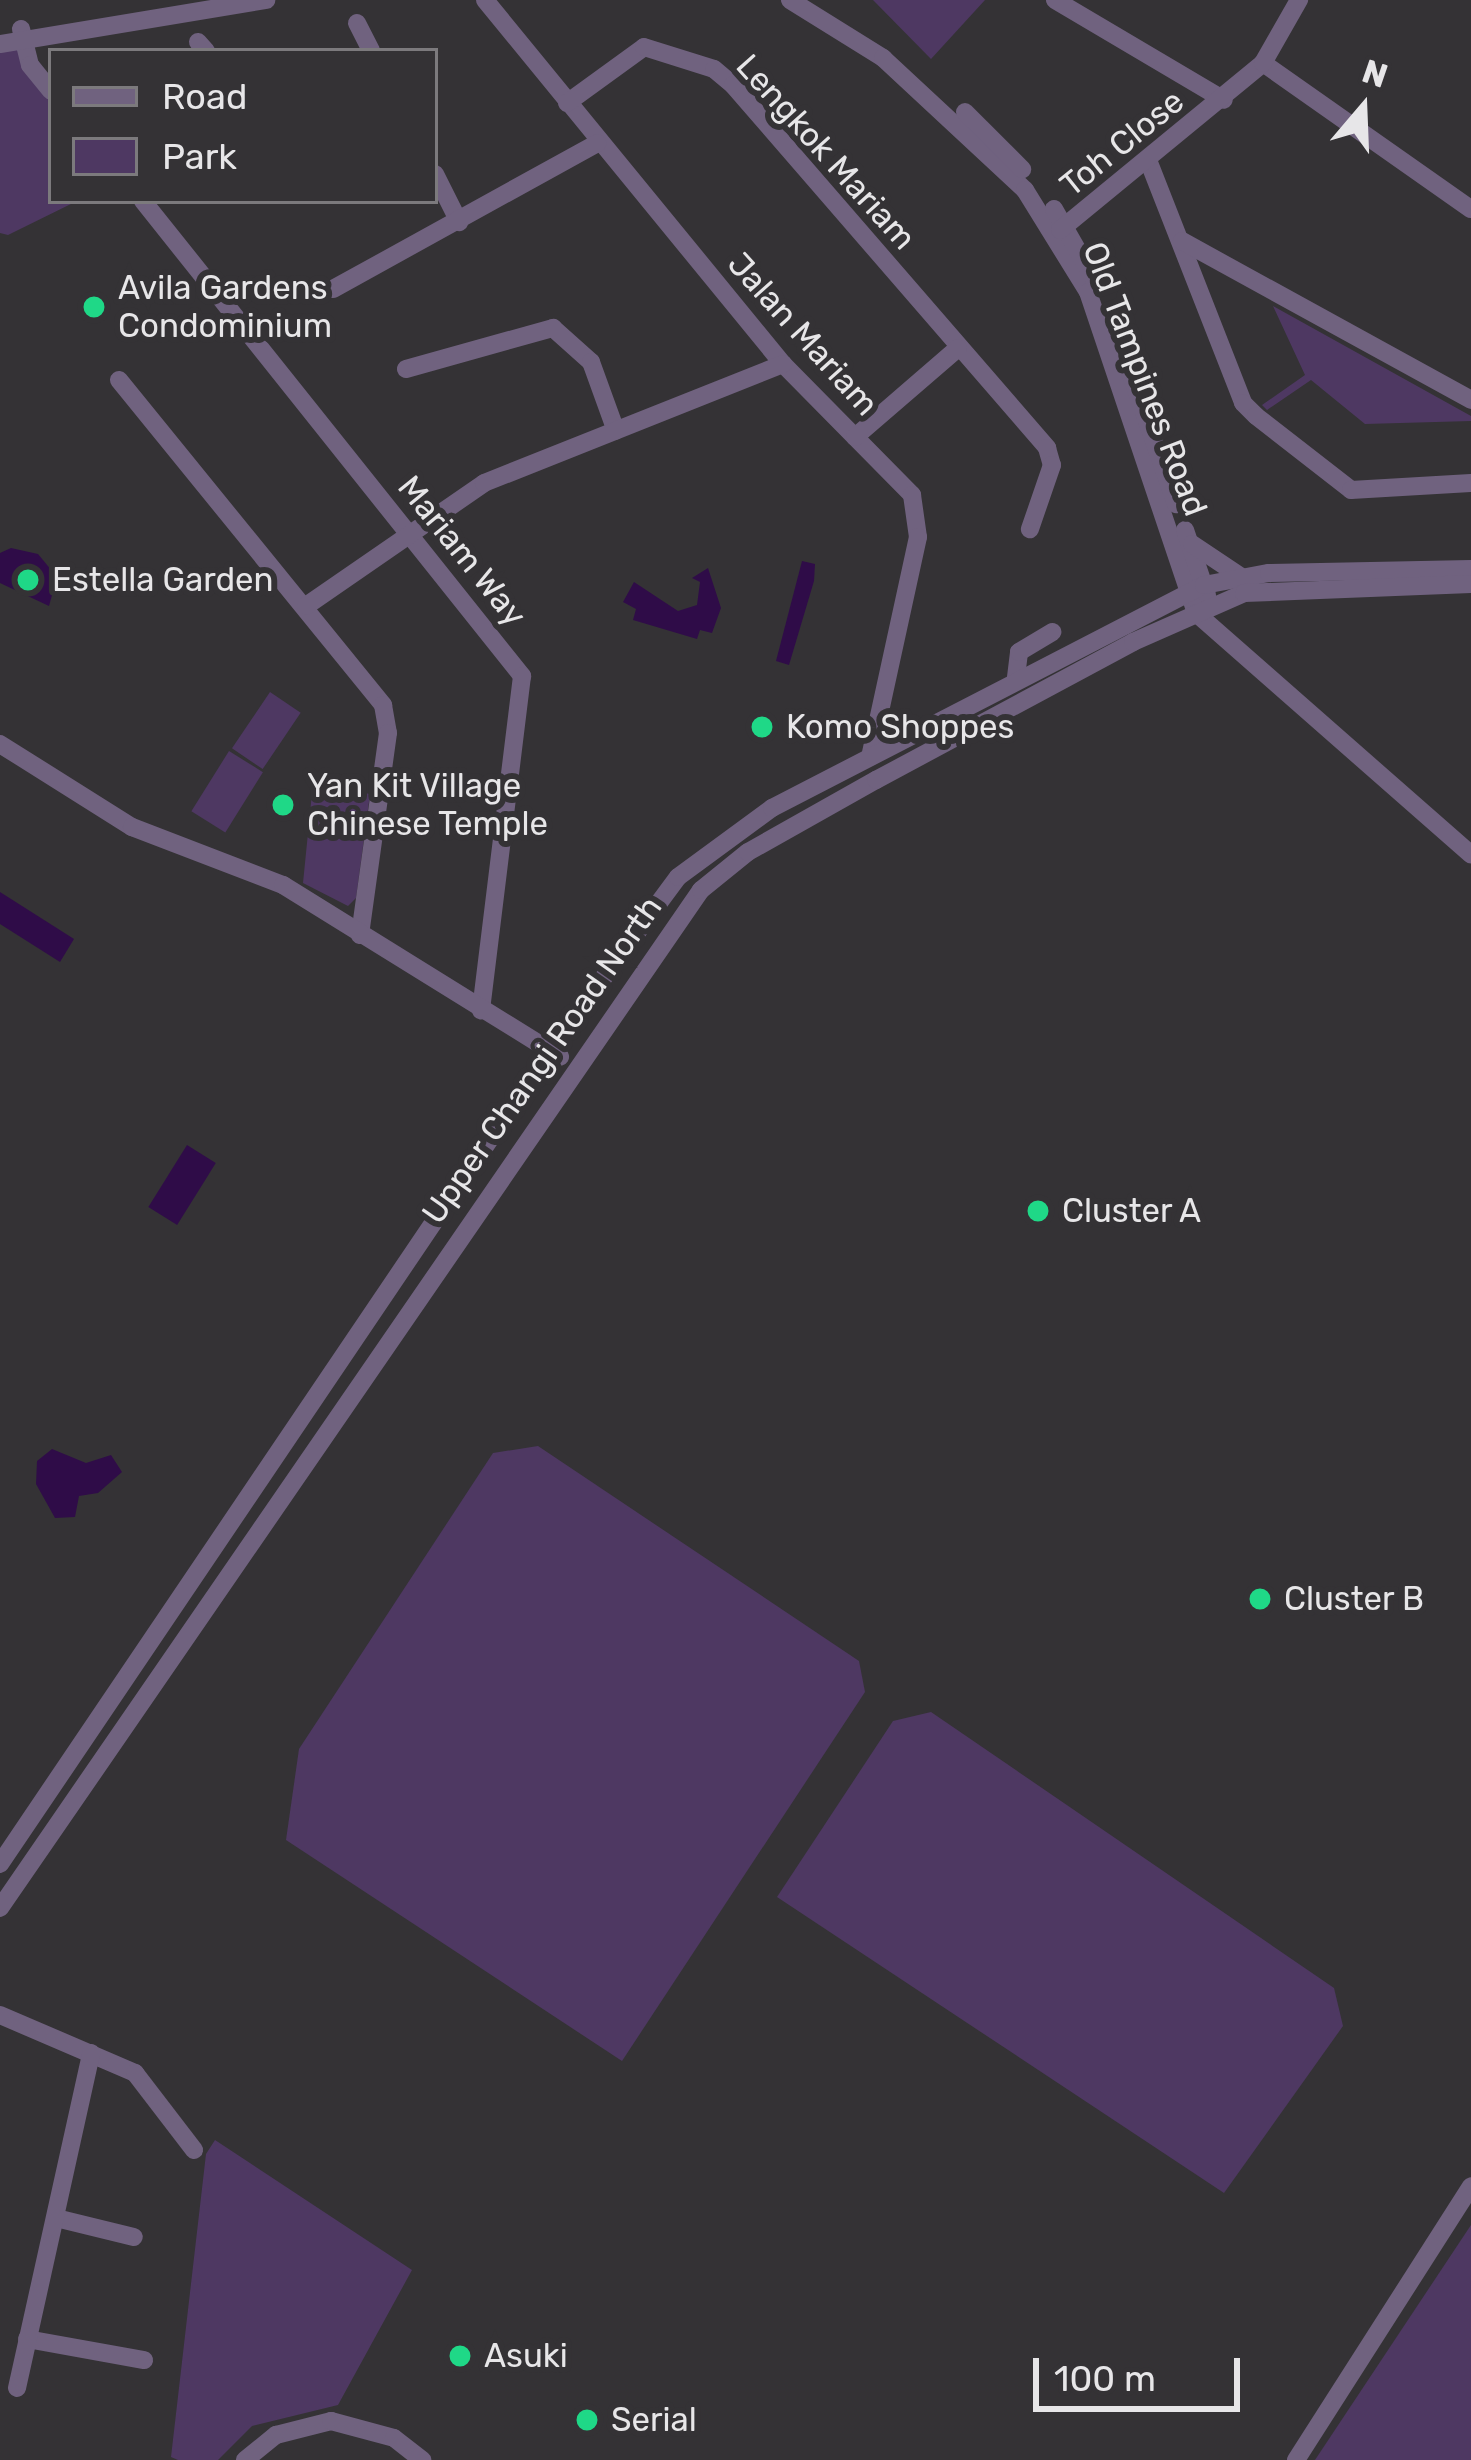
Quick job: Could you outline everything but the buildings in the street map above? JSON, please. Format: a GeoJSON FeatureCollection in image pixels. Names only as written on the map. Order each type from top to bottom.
{"type":"FeatureCollection","features":[{"type":"Feature","properties":{"kind":"street"},"geometry":{"type":"LineString","coordinates":[[0,44],[22,34],[196,0]]}},
{"type":"Feature","properties":{"kind":"street"},"geometry":{"type":"LineString","coordinates":[[0,32],[22,34],[266,0]]}},
{"type":"Feature","properties":{"kind":"street","name":"Jalan Mariam"},"geometry":{"type":"LineString","coordinates":[[485,0],[597,143],[783,364],[855,436],[919,511],[870,758]]}},
{"type":"Feature","properties":{"kind":"street","name":"Old Tampines Road"},"geometry":{"type":"LineString","coordinates":[[790,0],[932,99],[1061,229],[1088,292],[1182,562],[1197,588]]}},
{"type":"Feature","properties":{"kind":"street","name":"Old Tampines Road"},"geometry":{"type":"LineString","coordinates":[[811,0],[939,89],[998,142],[1061,229],[1106,308],[1189,541],[1203,610]]}},
{"type":"Feature","properties":{"kind":"street","name":"Toh Close"},"geometry":{"type":"LineString","coordinates":[[1054,0],[1224,100]]}},
{"type":"Feature","properties":{"kind":"street","name":"Toh Close"},"geometry":{"type":"LineString","coordinates":[[1061,229],[1263,64],[1299,0]]}},
{"type":"Feature","properties":{"kind":"street"},"geometry":{"type":"LineString","coordinates":[[357,23],[370,48]]}},
{"type":"Feature","properties":{"kind":"street"},"geometry":{"type":"LineString","coordinates":[[22,34],[30,65],[48,87]]}},
{"type":"Feature","properties":{"kind":"street","name":"Lengkok Mariam"},"geometry":{"type":"LineString","coordinates":[[567,103],[644,46],[714,69],[1052,456],[1030,529]]}},
{"type":"Feature","properties":{"kind":"street"},"geometry":{"type":"LineString","coordinates":[[1263,64],[1471,209]]}},
{"type":"Feature","properties":{"kind":"street"},"geometry":{"type":"LineString","coordinates":[[333,289],[597,143]]}},
{"type":"Feature","properties":{"kind":"street"},"geometry":{"type":"LineString","coordinates":[[1148,160],[1244,403],[1319,471],[1351,490],[1471,483]]}},
{"type":"Feature","properties":{"kind":"street"},"geometry":{"type":"LineString","coordinates":[[438,180],[460,222]]}},
{"type":"Feature","properties":{"kind":"street","name":"Mariam Way"},"geometry":{"type":"LineString","coordinates":[[145,204],[522,676],[481,1010]]}},
{"type":"Feature","properties":{"kind":"street"},"geometry":{"type":"LineString","coordinates":[[1182,241],[1471,400]]}},
{"type":"Feature","properties":{"kind":"street"},"geometry":{"type":"LineString","coordinates":[[406,369],[553,328],[591,362],[616,431]]}},
{"type":"Feature","properties":{"kind":"street"},"geometry":{"type":"LineString","coordinates":[[855,436],[958,348]]}},
{"type":"Feature","properties":{"kind":"street"},"geometry":{"type":"LineString","coordinates":[[306,606],[484,483],[783,364]]}},
{"type":"Feature","properties":{"kind":"street"},"geometry":{"type":"LineString","coordinates":[[119,380],[306,606],[386,715],[360,935]]}},
{"type":"Feature","properties":{"kind":"street"},"geometry":{"type":"LineString","coordinates":[[1189,541],[1240,577]]}},
{"type":"Feature","properties":{"kind":"street"},"geometry":{"type":"LineString","coordinates":[[1152,609],[1182,562]]}},
{"type":"Feature","properties":{"kind":"street","name":"Upper Changi Road North"},"geometry":{"type":"LineString","coordinates":[[0,1864],[550,1050],[678,877],[772,808],[1016,677],[1197,588],[1240,577],[1471,569]]}},
{"type":"Feature","properties":{"kind":"street","name":"Upper Changi Road North"},"geometry":{"type":"LineString","coordinates":[[0,1908],[27,1879],[670,926],[748,852],[1203,610],[1272,589],[1471,584]]}},
{"type":"Feature","properties":{"kind":"street"},"geometry":{"type":"LineString","coordinates":[[1203,610],[1212,630],[1471,855]]}},
{"type":"Feature","properties":{"kind":"street","name":"Upper Changi Road North"},"geometry":{"type":"LineString","coordinates":[[1016,677],[1019,652],[1052,632]]}},
{"type":"Feature","properties":{"kind":"street"},"geometry":{"type":"LineString","coordinates":[[0,744],[132,827],[283,885],[574,1066]]}},
{"type":"Feature","properties":{"kind":"street"},"geometry":{"type":"LineString","coordinates":[[241,1507],[273,1511]]}},
{"type":"Feature","properties":{"kind":"street"},"geometry":{"type":"LineString","coordinates":[[0,2015],[144,2080],[194,2150]]}},
{"type":"Feature","properties":{"kind":"street"},"geometry":{"type":"LineString","coordinates":[[17,2388],[91,2053]]}},
{"type":"Feature","properties":{"kind":"street"},"geometry":{"type":"LineString","coordinates":[[1296,2460],[1471,2186]]}},
{"type":"Feature","properties":{"kind":"street"},"geometry":{"type":"LineString","coordinates":[[56,2218],[134,2237]]}},
{"type":"Feature","properties":{"kind":"street"},"geometry":{"type":"LineString","coordinates":[[27,2339],[144,2360]]}},
{"type":"Feature","properties":{"kind":"street"},"geometry":{"type":"LineString","coordinates":[[244,2460],[276,2435],[331,2421],[394,2438],[422,2460]]}},
{"type":"Feature","properties":{"kind":"green space"},"geometry":{"type":"Polygon","coordinates":[[[873,0],[985,0],[931,59],[873,0]]]}},
{"type":"Feature","properties":{"kind":"green space"},"geometry":{"type":"Polygon","coordinates":[[[23,47],[48,90],[48,204],[71,204],[8,235],[0,233],[0,51],[23,47]]]}},
{"type":"Feature","properties":{"kind":"green space"},"geometry":{"type":"Polygon","coordinates":[[[1273,306],[1471,416],[1471,421],[1365,424],[1311,380],[1267,410],[1262,405],[1305,375],[1273,306]]]}},
{"type":"Feature","properties":{"kind":"green space"},"geometry":{"type":"Polygon","coordinates":[[[270,692],[301,713],[263,769],[232,748],[270,692]]]}},
{"type":"Feature","properties":{"kind":"green space"},"geometry":{"type":"Polygon","coordinates":[[[229,751],[263,772],[225,832],[191,811],[229,751]]]}},
{"type":"Feature","properties":{"kind":"green space"},"geometry":{"type":"Polygon","coordinates":[[[313,783],[370,794],[356,898],[348,906],[303,883],[313,783]]]}},
{"type":"Feature","properties":{"kind":"green space"},"geometry":{"type":"Polygon","coordinates":[[[538,1446],[859,1661],[865,1692],[622,2061],[286,1840],[299,1749],[493,1453],[538,1446]]]}},
{"type":"Feature","properties":{"kind":"green space"},"geometry":{"type":"Polygon","coordinates":[[[931,1712],[1334,1988],[1343,2026],[1224,2193],[777,1897],[893,1721],[931,1712]]]}},
{"type":"Feature","properties":{"kind":"green space"},"geometry":{"type":"Polygon","coordinates":[[[215,2140],[412,2270],[338,2405],[252,2426],[218,2460],[178,2460],[171,2457],[206,2154],[215,2140]]]}},
{"type":"Feature","properties":{"kind":"green space"},"geometry":{"type":"Polygon","coordinates":[[[1471,2225],[1471,2460],[1315,2460],[1471,2225]]]}},
{"type":"Feature","properties":{"kind":"shaded area","name":"Estella Garden"},"geometry":{"type":"Polygon","coordinates":[[[11,548],[38,554],[57,577],[49,606],[0,583],[0,553],[11,548]]]}},
{"type":"Feature","properties":{"kind":"shaded area"},"geometry":{"type":"Polygon","coordinates":[[[802,561],[815,564],[814,581],[789,665],[776,661],[802,561]]]}},
{"type":"Feature","properties":{"kind":"shaded area"},"geometry":{"type":"Polygon","coordinates":[[[708,568],[721,608],[712,633],[700,630],[697,639],[633,620],[636,609],[623,602],[634,582],[678,611],[697,605],[700,582],[692,578],[708,568]]]}},
{"type":"Feature","properties":{"kind":"shaded area"},"geometry":{"type":"Polygon","coordinates":[[[0,892],[74,939],[60,962],[0,924],[0,892]]]}},
{"type":"Feature","properties":{"kind":"shaded area"},"geometry":{"type":"Polygon","coordinates":[[[187,1145],[216,1163],[177,1225],[148,1207],[187,1145]]]}},
{"type":"Feature","properties":{"kind":"shaded area"},"geometry":{"type":"Polygon","coordinates":[[[52,1449],[86,1463],[111,1455],[122,1472],[98,1493],[79,1496],[75,1517],[55,1518],[36,1484],[37,1461],[52,1449]]]}},
{"type":"Feature","properties":{"kind":"place","name":"Avila Gardens Condominium"},"geometry":{"type":"Point","coordinates":[94,307]}},
{"type":"Feature","properties":{"kind":"place","name":"Estella Garden"},"geometry":{"type":"Point","coordinates":[28,580]}},
{"type":"Feature","properties":{"kind":"place","name":"Komo Shoppes"},"geometry":{"type":"Point","coordinates":[762,727]}},
{"type":"Feature","properties":{"kind":"place","name":"Yan Kit Village Chinese Temple"},"geometry":{"type":"Point","coordinates":[283,805]}},
{"type":"Feature","properties":{"kind":"place","name":"Cluster A"},"geometry":{"type":"Point","coordinates":[1038,1211]}},
{"type":"Feature","properties":{"kind":"place","name":"Cluster B"},"geometry":{"type":"Point","coordinates":[1260,1599]}},
{"type":"Feature","properties":{"kind":"place","name":"Asuki"},"geometry":{"type":"Point","coordinates":[460,2356]}},
{"type":"Feature","properties":{"kind":"place","name":"Serial"},"geometry":{"type":"Point","coordinates":[587,2420]}}]}
